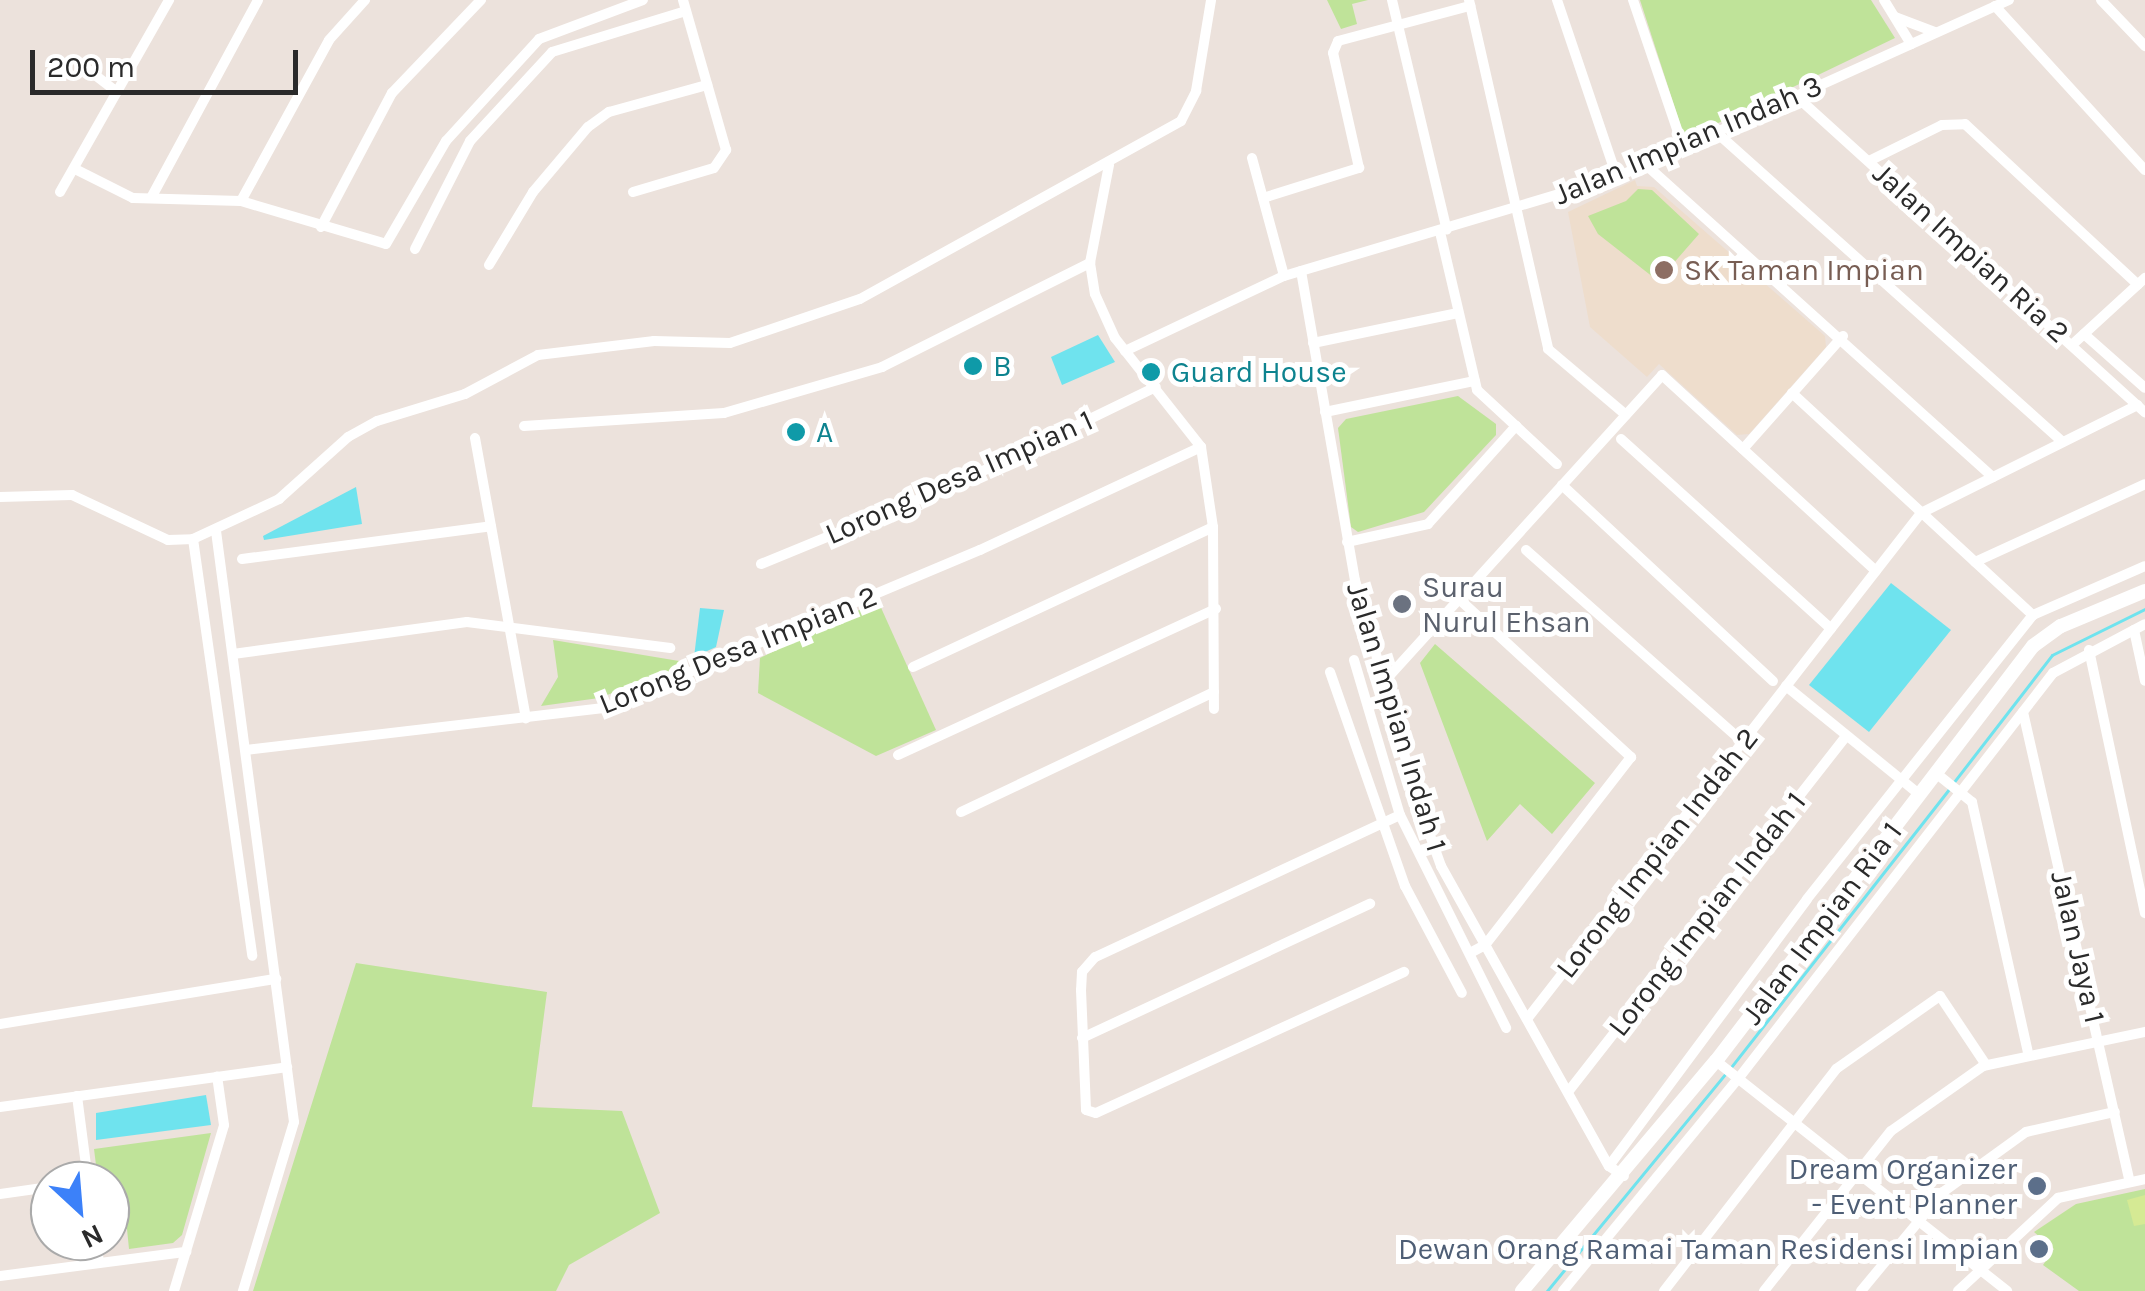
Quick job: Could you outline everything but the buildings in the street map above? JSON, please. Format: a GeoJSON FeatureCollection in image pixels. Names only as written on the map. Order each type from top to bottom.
{"type":"FeatureCollection","features":[{"type":"Feature","properties":{"kind":"street"},"geometry":{"type":"LineString","coordinates":[[60,192],[169,0]]}},
{"type":"Feature","properties":{"kind":"street"},"geometry":{"type":"LineString","coordinates":[[151,198],[258,0]]}},
{"type":"Feature","properties":{"kind":"street"},"geometry":{"type":"LineString","coordinates":[[241,201],[328,40],[365,0]]}},
{"type":"Feature","properties":{"kind":"street"},"geometry":{"type":"LineString","coordinates":[[321,227],[392,94],[480,0]]}},
{"type":"Feature","properties":{"kind":"street"},"geometry":{"type":"LineString","coordinates":[[75,169],[132,198],[241,201],[386,244],[446,141],[539,39],[642,0]]}},
{"type":"Feature","properties":{"kind":"street"},"geometry":{"type":"LineString","coordinates":[[0,497],[72,495],[168,540],[193,540],[279,499],[348,438],[377,421],[465,394],[538,355],[654,341],[730,343],[860,300],[1109,164],[1180,120],[1196,90],[1211,0]]}},
{"type":"Feature","properties":{"kind":"street"},"geometry":{"type":"LineString","coordinates":[[1392,0],[1474,381],[1557,464]]}},
{"type":"Feature","properties":{"kind":"street"},"geometry":{"type":"LineString","coordinates":[[1557,0],[1617,177]]}},
{"type":"Feature","properties":{"kind":"street"},"geometry":{"type":"LineString","coordinates":[[1634,0],[1683,147]]}},
{"type":"Feature","properties":{"kind":"street"},"geometry":{"type":"LineString","coordinates":[[1884,0],[1911,44]]}},
{"type":"Feature","properties":{"kind":"street","name":"Jalan Impian Indah 3"},"geometry":{"type":"LineString","coordinates":[[1125,351],[1284,276],[1520,210],[1617,177],[2009,0]]}},
{"type":"Feature","properties":{"kind":"street"},"geometry":{"type":"LineString","coordinates":[[2102,0],[2145,46]]}},
{"type":"Feature","properties":{"kind":"street"},"geometry":{"type":"LineString","coordinates":[[1263,198],[1358,168],[1332,54],[1338,40],[1469,3],[1520,210],[1548,349],[1626,415]]}},
{"type":"Feature","properties":{"kind":"street"},"geometry":{"type":"LineString","coordinates":[[415,249],[470,141],[552,52],[684,6],[707,85],[722,158],[714,168],[633,192]]}},
{"type":"Feature","properties":{"kind":"street"},"geometry":{"type":"LineString","coordinates":[[1995,6],[2145,170]]}},
{"type":"Feature","properties":{"kind":"street"},"geometry":{"type":"LineString","coordinates":[[1894,16],[1937,32]]}},
{"type":"Feature","properties":{"kind":"street"},"geometry":{"type":"LineString","coordinates":[[82,66],[117,92]]}},
{"type":"Feature","properties":{"kind":"street"},"geometry":{"type":"LineString","coordinates":[[489,265],[533,192],[588,127],[609,112],[707,85]]}},
{"type":"Feature","properties":{"kind":"street","name":"Jalan Impian Ria 2"},"geometry":{"type":"LineString","coordinates":[[1796,96],[2142,408]]}},
{"type":"Feature","properties":{"kind":"street"},"geometry":{"type":"LineString","coordinates":[[1868,160],[1942,126],[1965,124],[2141,281],[2073,344]]}},
{"type":"Feature","properties":{"kind":"street"},"geometry":{"type":"LineString","coordinates":[[1716,132],[2063,442]]}},
{"type":"Feature","properties":{"kind":"street"},"geometry":{"type":"LineString","coordinates":[[1252,158],[1284,276]]}},
{"type":"Feature","properties":{"kind":"street"},"geometry":{"type":"LineString","coordinates":[[1109,164],[1090,263],[1101,314],[1201,448],[1213,527],[1214,709]]}},
{"type":"Feature","properties":{"kind":"street"},"geometry":{"type":"LineString","coordinates":[[1645,164],[1843,336],[1993,477]]}},
{"type":"Feature","properties":{"kind":"street"},"geometry":{"type":"LineString","coordinates":[[524,426],[724,413],[882,367],[1090,263]]}},
{"type":"Feature","properties":{"kind":"street","name":"Jalan Impian Indah 1"},"geometry":{"type":"LineString","coordinates":[[1301,271],[1347,542],[1382,684],[1442,866],[1609,1166],[1624,1177]]}},
{"type":"Feature","properties":{"kind":"street"},"geometry":{"type":"LineString","coordinates":[[1313,343],[1458,314]]}},
{"type":"Feature","properties":{"kind":"street","name":"Jalan Impian Ria 2"},"geometry":{"type":"LineString","coordinates":[[2084,334],[2143,384]]}},
{"type":"Feature","properties":{"kind":"street"},"geometry":{"type":"LineString","coordinates":[[1743,449],[1843,336]]}},
{"type":"Feature","properties":{"kind":"street"},"geometry":{"type":"LineString","coordinates":[[1382,684],[1662,375],[1876,571]]}},
{"type":"Feature","properties":{"kind":"street"},"geometry":{"type":"LineString","coordinates":[[1325,412],[1474,381]]}},
{"type":"Feature","properties":{"kind":"street","name":"Lorong Desa Impian 1"},"geometry":{"type":"LineString","coordinates":[[761,564],[956,484],[1156,387]]}},
{"type":"Feature","properties":{"kind":"street"},"geometry":{"type":"LineString","coordinates":[[1792,394],[2033,615]]}},
{"type":"Feature","properties":{"kind":"street"},"geometry":{"type":"LineString","coordinates":[[1921,513],[2063,442],[2142,408]]}},
{"type":"Feature","properties":{"kind":"street"},"geometry":{"type":"LineString","coordinates":[[1347,542],[1428,524],[1516,426]]}},
{"type":"Feature","properties":{"kind":"street"},"geometry":{"type":"LineString","coordinates":[[474,438],[526,718]]}},
{"type":"Feature","properties":{"kind":"street"},"geometry":{"type":"LineString","coordinates":[[1621,439],[1831,629]]}},
{"type":"Feature","properties":{"kind":"street","name":"Lorong Desa Impian 2"},"geometry":{"type":"LineString","coordinates":[[246,750],[604,708],[946,565],[1201,448]]}},
{"type":"Feature","properties":{"kind":"street"},"geometry":{"type":"LineString","coordinates":[[1975,562],[2145,484]]}},
{"type":"Feature","properties":{"kind":"street"},"geometry":{"type":"LineString","coordinates":[[1562,485],[1772,681]]}},
{"type":"Feature","properties":{"kind":"street","name":"Lorong Impian Indah 2"},"geometry":{"type":"LineString","coordinates":[[1527,1019],[1921,513]]}},
{"type":"Feature","properties":{"kind":"street"},"geometry":{"type":"LineString","coordinates":[[242,560],[491,526]]}},
{"type":"Feature","properties":{"kind":"street"},"geometry":{"type":"LineString","coordinates":[[912,666],[1213,527]]}},
{"type":"Feature","properties":{"kind":"street"},"geometry":{"type":"LineString","coordinates":[[216,531],[294,1122],[243,1291]]}},
{"type":"Feature","properties":{"kind":"street"},"geometry":{"type":"LineString","coordinates":[[193,540],[252,956]]}},
{"type":"Feature","properties":{"kind":"street"},"geometry":{"type":"LineString","coordinates":[[1526,550],[1743,742]]}},
{"type":"Feature","properties":{"kind":"street","name":"Jalan Impian Ria 1"},"geometry":{"type":"LineString","coordinates":[[1609,1166],[1900,779],[2033,615],[2145,566]]}},
{"type":"Feature","properties":{"kind":"street","name":"Jalan Impian Ria 1"},"geometry":{"type":"LineString","coordinates":[[1522,1291],[1624,1177],[1728,1070],[1920,795],[1950,782],[2044,635],[2145,591]]}},
{"type":"Feature","properties":{"kind":"street"},"geometry":{"type":"LineString","coordinates":[[1459,600],[1632,757],[1486,945],[1470,953]]}},
{"type":"Feature","properties":{"kind":"street"},"geometry":{"type":"LineString","coordinates":[[898,755],[1216,609]]}},
{"type":"Feature","properties":{"kind":"street"},"geometry":{"type":"LineString","coordinates":[[233,654],[467,622],[670,648]]}},
{"type":"Feature","properties":{"kind":"street"},"geometry":{"type":"LineString","coordinates":[[1563,1291],[1728,1070],[1880,894],[1950,782],[2023,712],[2053,673],[2088,650],[2139,627],[2145,681]]}},
{"type":"Feature","properties":{"kind":"street"},"geometry":{"type":"LineString","coordinates":[[2088,650],[2145,913]]}},
{"type":"Feature","properties":{"kind":"street","name":"Jalan Impian Indah 1"},"geometry":{"type":"LineString","coordinates":[[1354,660],[1400,814],[1506,1028]]}},
{"type":"Feature","properties":{"kind":"street","name":"Jalan Impian Indah 1"},"geometry":{"type":"LineString","coordinates":[[1330,672],[1404,886],[1462,992]]}},
{"type":"Feature","properties":{"kind":"street"},"geometry":{"type":"LineString","coordinates":[[1786,686],[1920,795]]}},
{"type":"Feature","properties":{"kind":"street"},"geometry":{"type":"LineString","coordinates":[[961,812],[1214,692]]}},
{"type":"Feature","properties":{"kind":"street","name":"Jalan Jaya 1"},"geometry":{"type":"LineString","coordinates":[[2023,712],[2130,1182]]}},
{"type":"Feature","properties":{"kind":"street","name":"Lorong Impian Indah 1"},"geometry":{"type":"LineString","coordinates":[[1568,1092],[1846,736]]}},
{"type":"Feature","properties":{"kind":"street"},"geometry":{"type":"LineString","coordinates":[[1950,782],[1972,802],[2029,1056]]}},
{"type":"Feature","properties":{"kind":"street"},"geometry":{"type":"LineString","coordinates":[[1400,814],[1095,957],[1082,972],[1082,1038],[1091,1112],[1404,972]]}},
{"type":"Feature","properties":{"kind":"street"},"geometry":{"type":"LineString","coordinates":[[1082,1038],[1370,904]]}},
{"type":"Feature","properties":{"kind":"street"},"geometry":{"type":"LineString","coordinates":[[0,1024],[276,979]]}},
{"type":"Feature","properties":{"kind":"street"},"geometry":{"type":"LineString","coordinates":[[1664,1291],[1836,1069],[1940,996],[1986,1065]]}},
{"type":"Feature","properties":{"kind":"street"},"geometry":{"type":"LineString","coordinates":[[1764,1291],[1891,1131],[1986,1065],[2145,1032]]}},
{"type":"Feature","properties":{"kind":"street"},"geometry":{"type":"LineString","coordinates":[[0,1107],[287,1067]]}},
{"type":"Feature","properties":{"kind":"street"},"geometry":{"type":"LineString","coordinates":[[1728,1070],[2007,1291]]}},
{"type":"Feature","properties":{"kind":"street"},"geometry":{"type":"LineString","coordinates":[[174,1291],[224,1125],[216,1076]]}},
{"type":"Feature","properties":{"kind":"street"},"geometry":{"type":"LineString","coordinates":[[76,1096],[85,1161]]}},
{"type":"Feature","properties":{"kind":"street"},"geometry":{"type":"LineString","coordinates":[[1861,1291],[1916,1220],[2026,1132],[2115,1112]]}},
{"type":"Feature","properties":{"kind":"street"},"geometry":{"type":"LineString","coordinates":[[1958,1291],[1977,1266],[2058,1198],[2145,1180]]}},
{"type":"Feature","properties":{"kind":"street"},"geometry":{"type":"LineString","coordinates":[[0,1194],[30,1190]]}},
{"type":"Feature","properties":{"kind":"street"},"geometry":{"type":"LineString","coordinates":[[0,1276],[186,1252]]}},
{"type":"Feature","properties":{"kind":"shaded area","name":"SK Taman Impian"},"geometry":{"type":"Polygon","coordinates":[[[1635,180],[1637,186],[1654,187],[1825,336],[1826,347],[1749,434],[1737,435],[1659,364],[1647,377],[1590,327],[1568,212],[1635,180]]]}},
{"type":"Feature","properties":{"kind":"green space"},"geometry":{"type":"Polygon","coordinates":[[[1327,0],[1368,0],[1352,4],[1357,24],[1341,29],[1327,0]]]}},
{"type":"Feature","properties":{"kind":"green space"},"geometry":{"type":"Polygon","coordinates":[[[1640,0],[1871,0],[1895,38],[1685,139],[1640,0]]]}},
{"type":"Feature","properties":{"kind":"green space"},"geometry":{"type":"Polygon","coordinates":[[[1638,189],[1652,190],[1699,234],[1658,281],[1598,234],[1588,216],[1626,201],[1638,189]]]}},
{"type":"Feature","properties":{"kind":"green space"},"geometry":{"type":"Polygon","coordinates":[[[1458,396],[1496,424],[1496,435],[1424,512],[1358,532],[1351,527],[1338,428],[1346,419],[1458,396]]]}},
{"type":"Feature","properties":{"kind":"green space"},"geometry":{"type":"Polygon","coordinates":[[[878,601],[936,730],[876,756],[758,693],[760,658],[878,601]]]}},
{"type":"Feature","properties":{"kind":"green space"},"geometry":{"type":"Polygon","coordinates":[[[553,640],[679,661],[677,669],[599,698],[541,706],[558,677],[553,640]]]}},
{"type":"Feature","properties":{"kind":"green space"},"geometry":{"type":"Polygon","coordinates":[[[1435,644],[1595,783],[1552,834],[1520,804],[1487,841],[1420,663],[1435,644]]]}},
{"type":"Feature","properties":{"kind":"green space"},"geometry":{"type":"Polygon","coordinates":[[[356,963],[547,992],[532,1107],[622,1111],[660,1213],[569,1265],[556,1291],[253,1291],[356,963]]]}},
{"type":"Feature","properties":{"kind":"green space"},"geometry":{"type":"Polygon","coordinates":[[[211,1133],[182,1235],[173,1243],[130,1249],[130,1161],[96,1161],[94,1149],[211,1133]]]}},
{"type":"Feature","properties":{"kind":"green space"},"geometry":{"type":"Polygon","coordinates":[[[2145,1189],[2145,1291],[2079,1291],[2043,1265],[2054,1249],[2034,1232],[2076,1204],[2145,1189]]]}},
{"type":"Feature","properties":{"kind":"green space"},"geometry":{"type":"Polygon","coordinates":[[[2145,1195],[2145,1224],[2134,1226],[2127,1200],[2145,1195]]]}},
{"type":"Feature","properties":{"kind":"water"},"geometry":{"type":"Polygon","coordinates":[[[1098,335],[1115,362],[1062,385],[1051,357],[1098,335]]]}},
{"type":"Feature","properties":{"kind":"water"},"geometry":{"type":"Polygon","coordinates":[[[356,487],[362,524],[264,540],[263,536],[356,487]]]}},
{"type":"Feature","properties":{"kind":"water"},"geometry":{"type":"Polygon","coordinates":[[[1891,583],[1951,630],[1869,732],[1809,685],[1891,583]]]}},
{"type":"Feature","properties":{"kind":"water"},"geometry":{"type":"Polygon","coordinates":[[[700,608],[724,610],[716,647],[694,657],[700,608]]]}},
{"type":"Feature","properties":{"kind":"water"},"geometry":{"type":"Polygon","coordinates":[[[206,1095],[211,1125],[96,1140],[96,1113],[206,1095]]]}},
{"type":"Feature","properties":{"kind":"waterway"},"geometry":{"type":"LineString","coordinates":[[1954,782],[2052,655],[2145,609]]}},
{"type":"Feature","properties":{"kind":"waterway"},"geometry":{"type":"LineString","coordinates":[[1732,1066],[1949,789]]}},
{"type":"Feature","properties":{"kind":"waterway"},"geometry":{"type":"LineString","coordinates":[[1547,1291],[1727,1072]]}},
{"type":"Feature","properties":{"kind":"place","name":"SK Taman Impian"},"geometry":{"type":"Point","coordinates":[1664,270]}},
{"type":"Feature","properties":{"kind":"place","name":"B"},"geometry":{"type":"Point","coordinates":[973,366]}},
{"type":"Feature","properties":{"kind":"place","name":"Guard House"},"geometry":{"type":"Point","coordinates":[1151,372]}},
{"type":"Feature","properties":{"kind":"place","name":"A"},"geometry":{"type":"Point","coordinates":[796,432]}},
{"type":"Feature","properties":{"kind":"place","name":"Surau Nurul Ehsan"},"geometry":{"type":"Point","coordinates":[1402,604]}},
{"type":"Feature","properties":{"kind":"place","name":"Dream Organizer - Event Planner"},"geometry":{"type":"Point","coordinates":[2037,1186]}},
{"type":"Feature","properties":{"kind":"place","name":"Dewan Orang Ramai Taman Residensi Impian"},"geometry":{"type":"Point","coordinates":[2039,1249]}}]}
